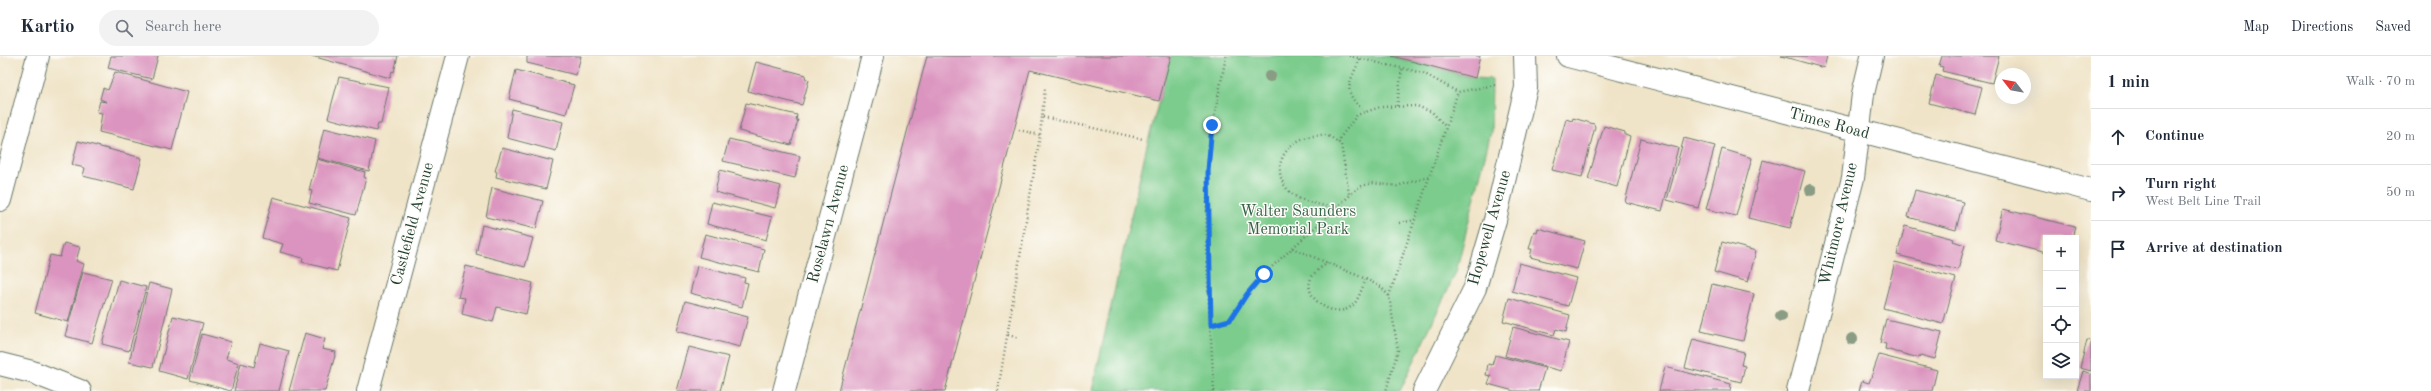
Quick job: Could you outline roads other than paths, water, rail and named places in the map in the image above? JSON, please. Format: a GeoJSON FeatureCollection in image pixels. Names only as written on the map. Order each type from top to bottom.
{"type":"FeatureCollection","features":[{"type":"Feature","properties":{"kind":"street"},"geometry":{"type":"LineString","coordinates":[[0,200],[38,56]]}},
{"type":"Feature","properties":{"kind":"street","name":"Castlefield Avenue"},"geometry":{"type":"LineString","coordinates":[[368,391],[458,56]]}},
{"type":"Feature","properties":{"kind":"street","name":"Roselawn Avenue"},"geometry":{"type":"LineString","coordinates":[[784,391],[873,56]]}},
{"type":"Feature","properties":{"kind":"street","name":"Hopewell Avenue"},"geometry":{"type":"LineString","coordinates":[[1424,391],[1474,288],[1495,220],[1526,88],[1525,56]]}},
{"type":"Feature","properties":{"kind":"street","name":"Times Road"},"geometry":{"type":"LineString","coordinates":[[1568,56],[2091,190]]}},
{"type":"Feature","properties":{"kind":"street","name":"Whitmore Avenue"},"geometry":{"type":"LineString","coordinates":[[1798,391],[1852,178],[1863,94],[1872,56]]}},
{"type":"Feature","properties":{"kind":"street"},"geometry":{"type":"LineString","coordinates":[[0,364],[32,372],[80,391]]}},
{"type":"Feature","properties":{"kind":"park label","name":"Walter Saunders Memorial Park"},"geometry":{"type":"Point","coordinates":[1298,221]}}]}
